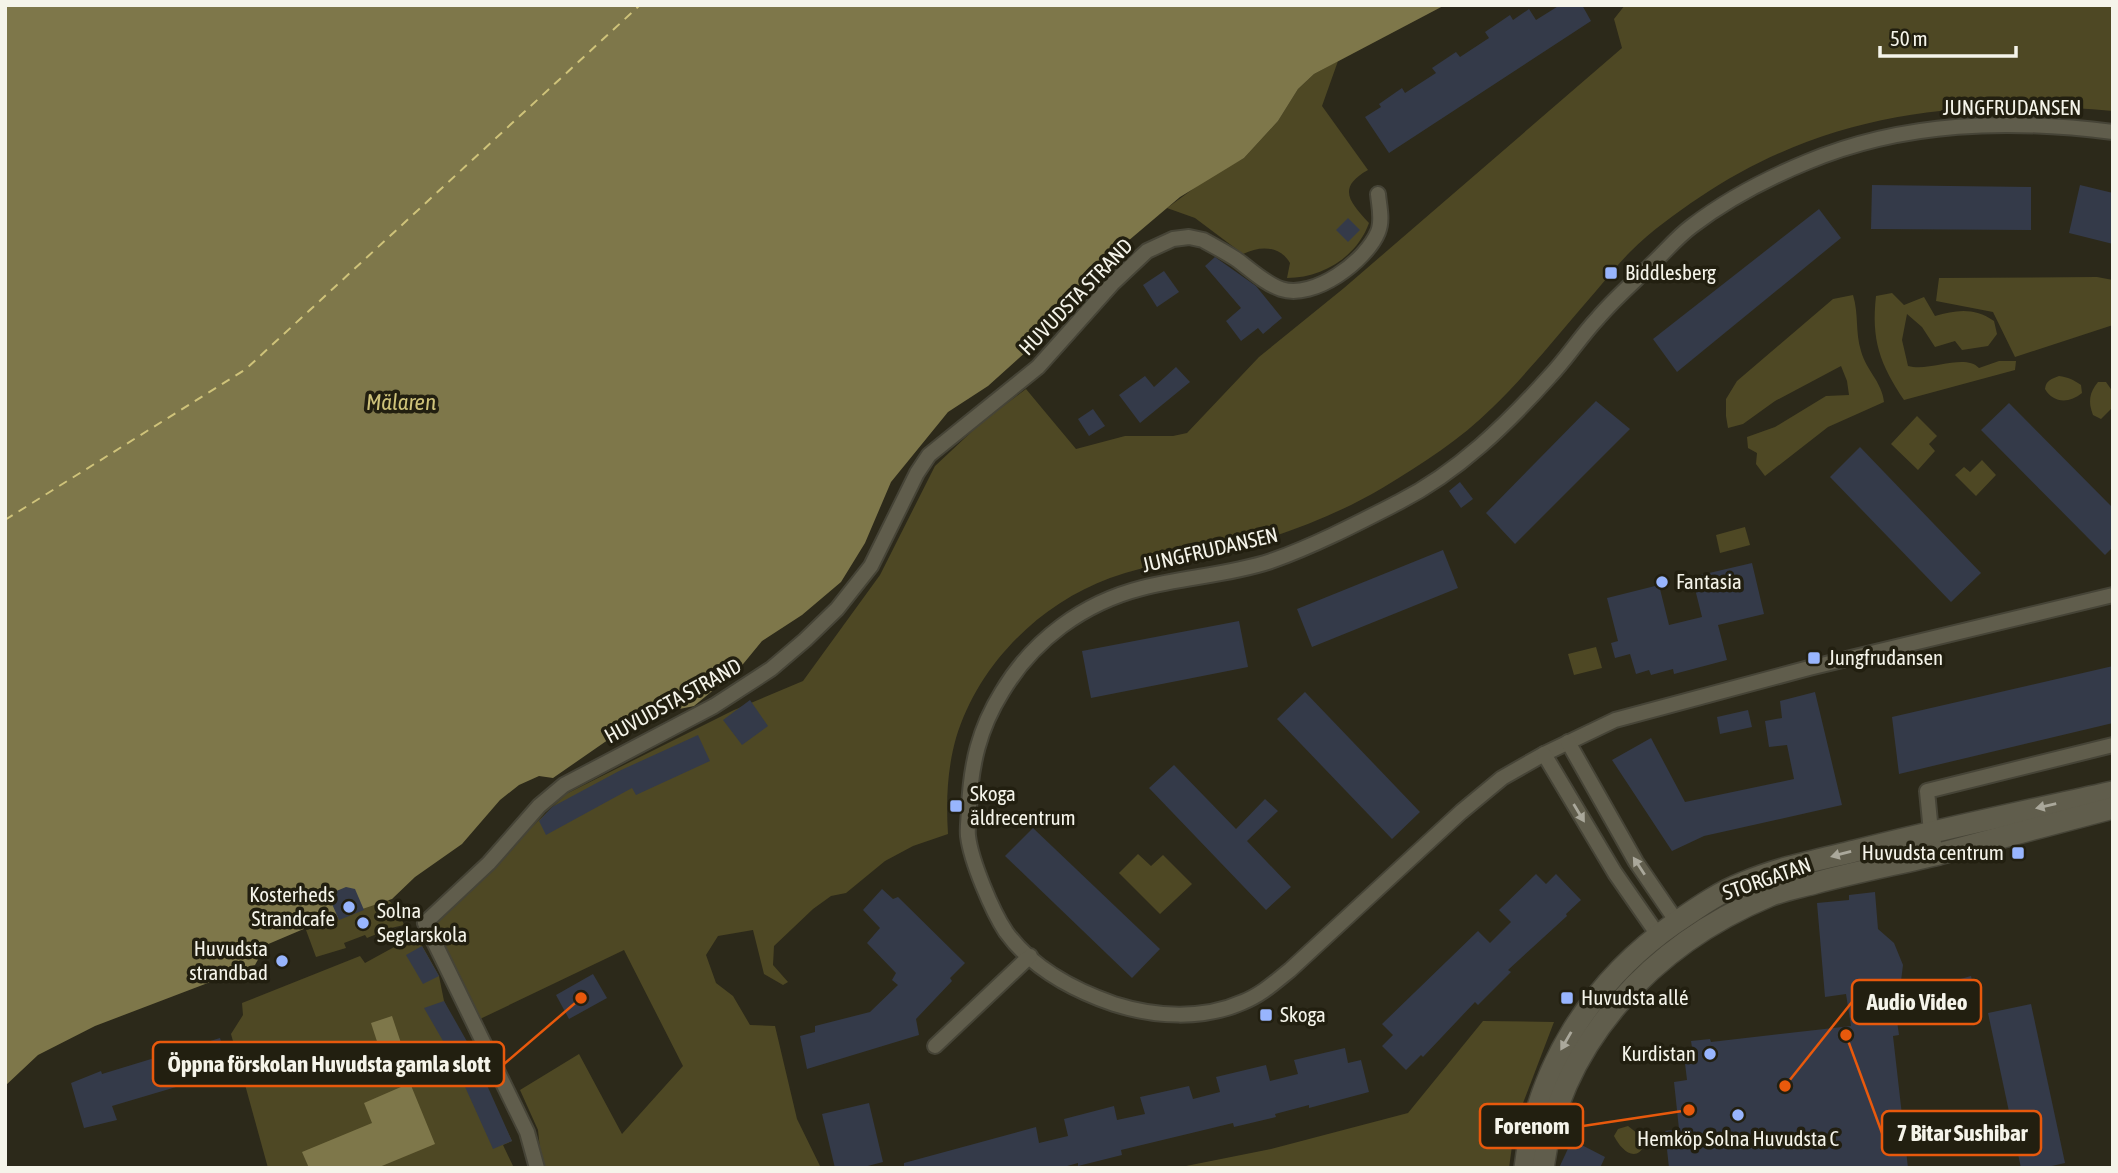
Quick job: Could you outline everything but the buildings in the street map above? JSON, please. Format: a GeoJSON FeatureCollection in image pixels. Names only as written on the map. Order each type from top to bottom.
{"type":"FeatureCollection","features":[{"type":"Feature","properties":{"kind":"street","name":"JUNGFRUDANSEN"},"geometry":{"type":"LineString","coordinates":[[2113,132],[2068,127],[1954,126],[1889,136],[1850,146],[1806,162],[1728,202],[1690,227],[1599,316],[1552,374],[1493,436],[1404,500],[1270,561],[1229,572],[1138,589],[1091,608],[1053,631],[1025,658],[1001,692],[984,728],[975,752],[968,837],[992,908],[1009,935],[1046,971],[1084,993],[1125,1007],[1158,1014],[1189,1015],[1221,1010],[1266,990],[1502,778],[1544,754],[1615,720],[1809,668],[2113,596]]}},
{"type":"Feature","properties":{"kind":"street","name":"HUVUDSTA STRAND"},"geometry":{"type":"LineString","coordinates":[[537,1168],[527,1132],[425,923],[489,863],[539,806],[564,785],[714,706],[771,669],[805,640],[837,609],[871,566],[917,473],[929,455],[1038,367],[1112,284],[1147,251],[1173,239],[1189,237],[1203,240],[1283,290],[1312,287],[1329,281],[1367,249],[1378,232],[1381,221],[1378,194]]}},
{"type":"Feature","properties":{"kind":"street"},"geometry":{"type":"LineString","coordinates":[[1568,742],[1636,862],[1683,930]]}},
{"type":"Feature","properties":{"kind":"street"},"geometry":{"type":"LineString","coordinates":[[1937,854],[1931,832],[1927,791],[2113,745]]}},
{"type":"Feature","properties":{"kind":"street"},"geometry":{"type":"LineString","coordinates":[[1544,754],[1615,873],[1671,953]]}},
{"type":"Feature","properties":{"kind":"street","name":"STORGATAN"},"geometry":{"type":"LineString","coordinates":[[1543,1168],[1553,1116],[1583,1051],[1604,1020],[1628,992],[1671,953],[1701,904],[1763,875],[1931,832],[2113,792]]}},
{"type":"Feature","properties":{"kind":"street","name":"STORGATAN"},"geometry":{"type":"LineString","coordinates":[[1525,1168],[1537,1109],[1561,1049],[1584,1010],[1612,977],[1658,935],[1712,924],[1771,895],[2113,808]]}},
{"type":"Feature","properties":{"kind":"street"},"geometry":{"type":"LineString","coordinates":[[935,1046],[1030,956]]}},
{"type":"Feature","properties":{"kind":"shaded area"},"geometry":{"type":"Polygon","coordinates":[[[1625,5],[2113,5],[2113,111],[2057,107],[1950,110],[1898,117],[1797,145],[1748,168],[1691,203],[1638,244],[1492,408],[1454,441],[1413,469],[1348,506],[1292,530],[1233,549],[1125,573],[1084,589],[1059,604],[1015,640],[979,686],[966,711],[956,738],[949,774],[948,834],[913,846],[885,861],[846,893],[831,896],[813,909],[774,946],[773,965],[788,982],[783,985],[764,974],[753,930],[718,936],[706,955],[716,983],[733,996],[750,1025],[775,1026],[797,1119],[821,1168],[542,1168],[538,1130],[520,1090],[579,1054],[622,1134],[683,1066],[624,950],[480,1019],[433,922],[566,794],[734,710],[803,681],[880,575],[935,466],[982,422],[1026,389],[1076,449],[1125,436],[1173,436],[1187,433],[1259,357],[1344,288],[1622,48],[1614,19],[1625,5]]]}},
{"type":"Feature","properties":{"kind":"shaded area"},"geometry":{"type":"Polygon","coordinates":[[[1338,61],[1322,106],[1368,170],[1352,183],[1349,189],[1352,202],[1369,223],[1356,246],[1347,255],[1325,270],[1287,278],[1290,263],[1281,253],[1263,248],[1243,254],[1195,218],[1167,208],[1208,178],[1244,158],[1278,121],[1298,89],[1314,74],[1338,61]]]}},
{"type":"Feature","properties":{"kind":"shaded area"},"geometry":{"type":"Polygon","coordinates":[[[2097,277],[2113,280],[2113,325],[2015,357],[1993,312],[1936,301],[1939,278],[2097,277]]]}},
{"type":"Feature","properties":{"kind":"shaded area"},"geometry":{"type":"Polygon","coordinates":[[[1892,293],[1904,305],[1924,297],[1935,316],[1958,311],[1979,313],[1994,321],[1997,334],[1988,346],[1962,350],[1955,341],[1935,347],[1922,327],[1907,314],[1902,340],[1908,366],[1927,367],[1965,362],[1979,368],[1999,361],[2016,361],[2015,370],[1904,400],[1883,363],[1876,339],[1876,296],[1892,293]]]}},
{"type":"Feature","properties":{"kind":"shaded area"},"geometry":{"type":"Polygon","coordinates":[[[1853,295],[1861,351],[1880,388],[1884,402],[1828,427],[1765,476],[1756,464],[1757,453],[1748,448],[1747,437],[1775,427],[1826,396],[1849,395],[1841,366],[1775,401],[1743,424],[1728,428],[1726,399],[1737,381],[1833,299],[1853,295]]]}},
{"type":"Feature","properties":{"kind":"shaded area"},"geometry":{"type":"Polygon","coordinates":[[[2059,376],[2081,385],[2082,393],[2067,400],[2052,397],[2045,389],[2046,386],[2050,380],[2059,376]]]}},
{"type":"Feature","properties":{"kind":"shaded area"},"geometry":{"type":"Polygon","coordinates":[[[2098,382],[2106,382],[2113,392],[2111,409],[2101,419],[2093,415],[2090,406],[2091,394],[2098,382]]]}},
{"type":"Feature","properties":{"kind":"shaded area"},"geometry":{"type":"Polygon","coordinates":[[[1917,416],[1937,436],[1929,444],[1935,451],[1918,470],[1891,444],[1917,416]]]}},
{"type":"Feature","properties":{"kind":"shaded area"},"geometry":{"type":"Polygon","coordinates":[[[1982,460],[1996,475],[1976,496],[1955,475],[1964,467],[1970,472],[1982,460]]]}},
{"type":"Feature","properties":{"kind":"shaded area"},"geometry":{"type":"Polygon","coordinates":[[[1745,527],[1750,545],[1720,553],[1716,535],[1745,527]]]}},
{"type":"Feature","properties":{"kind":"shaded area"},"geometry":{"type":"Polygon","coordinates":[[[1596,647],[1602,668],[1574,675],[1568,654],[1596,647]]]}},
{"type":"Feature","properties":{"kind":"shaded area"},"geometry":{"type":"Polygon","coordinates":[[[1138,854],[1151,866],[1163,855],[1192,884],[1160,914],[1119,873],[1138,854]]]}},
{"type":"Feature","properties":{"kind":"shaded area","name":"Solna Seglarskola"},"geometry":{"type":"Polygon","coordinates":[[[386,898],[398,909],[404,925],[367,938],[365,935],[344,943],[346,948],[316,957],[306,930],[386,898]]]}},
{"type":"Feature","properties":{"kind":"shaded area"},"geometry":{"type":"Polygon","coordinates":[[[416,935],[439,976],[444,1001],[512,1141],[503,1145],[514,1168],[268,1168],[231,1034],[243,1015],[242,1003],[360,956],[365,963],[416,935]]]}},
{"type":"Feature","properties":{"kind":"shaded area"},"geometry":{"type":"Polygon","coordinates":[[[1483,1021],[1554,1022],[1515,1124],[1509,1168],[1176,1168],[1271,1149],[1408,1113],[1483,1021]]]}},
{"type":"Feature","properties":{"kind":"shaded area"},"geometry":{"type":"Polygon","coordinates":[[[1628,1126],[1642,1137],[1645,1144],[1637,1153],[1629,1153],[1614,1136],[1618,1129],[1628,1126]]]}},
{"type":"Feature","properties":{"kind":"water","name":"Mälaren"},"geometry":{"type":"Polygon","coordinates":[[[5,5],[1445,5],[1314,74],[1298,89],[1278,121],[1244,158],[1180,197],[1108,258],[1028,350],[988,386],[948,412],[891,482],[865,543],[841,582],[802,615],[762,641],[739,669],[694,706],[641,717],[553,778],[539,776],[519,785],[500,800],[462,844],[415,877],[392,899],[306,928],[266,945],[255,965],[95,1026],[38,1055],[5,1086],[5,5]]]}},
{"type":"Feature","properties":{"kind":"water"},"geometry":{"type":"Polygon","coordinates":[[[392,1016],[406,1058],[385,1066],[371,1023],[392,1016]]]}},
{"type":"Feature","properties":{"kind":"water"},"geometry":{"type":"Polygon","coordinates":[[[410,1083],[435,1144],[377,1168],[309,1168],[302,1152],[372,1123],[364,1103],[410,1083]]]}},
{"type":"Feature","properties":{"kind":"ferry route"},"geometry":{"type":"LineString","coordinates":[[5,520],[246,369],[640,5]]}},
{"type":"Feature","properties":{"kind":"place","name":"Biddlesberg"},"geometry":{"type":"Point","coordinates":[1611,273]}},
{"type":"Feature","properties":{"kind":"place","name":"Fantasia"},"geometry":{"type":"Point","coordinates":[1662,582]}},
{"type":"Feature","properties":{"kind":"place","name":"Jungfrudansen"},"geometry":{"type":"Point","coordinates":[1814,658]}},
{"type":"Feature","properties":{"kind":"place","name":"Skoga äldrecentrum"},"geometry":{"type":"Point","coordinates":[956,806]}},
{"type":"Feature","properties":{"kind":"place","name":"Huvudsta centrum"},"geometry":{"type":"Point","coordinates":[2018,853]}},
{"type":"Feature","properties":{"kind":"place","name":"Kosterheds Strandcafe"},"geometry":{"type":"Point","coordinates":[349,907]}},
{"type":"Feature","properties":{"kind":"place","name":"Solna Seglarskola"},"geometry":{"type":"Point","coordinates":[363,923]}},
{"type":"Feature","properties":{"kind":"place","name":"Huvudsta strandbad"},"geometry":{"type":"Point","coordinates":[282,961]}},
{"type":"Feature","properties":{"kind":"place","name":"Öppna förskolan Huvudsta gamla slott"},"geometry":{"type":"Point","coordinates":[581,998]}},
{"type":"Feature","properties":{"kind":"place","name":"Huvudsta allé"},"geometry":{"type":"Point","coordinates":[1567,998]}},
{"type":"Feature","properties":{"kind":"place","name":"Skoga"},"geometry":{"type":"Point","coordinates":[1266,1015]}},
{"type":"Feature","properties":{"kind":"place","name":"7 Bitar Sushibar"},"geometry":{"type":"Point","coordinates":[1846,1035]}},
{"type":"Feature","properties":{"kind":"place","name":"Kurdistan"},"geometry":{"type":"Point","coordinates":[1710,1054]}},
{"type":"Feature","properties":{"kind":"place","name":"Audio Video"},"geometry":{"type":"Point","coordinates":[1785,1086]}},
{"type":"Feature","properties":{"kind":"place","name":"Forenom"},"geometry":{"type":"Point","coordinates":[1689,1110]}},
{"type":"Feature","properties":{"kind":"place","name":"Hemköp Solna Huvudsta C"},"geometry":{"type":"Point","coordinates":[1738,1115]}}]}
